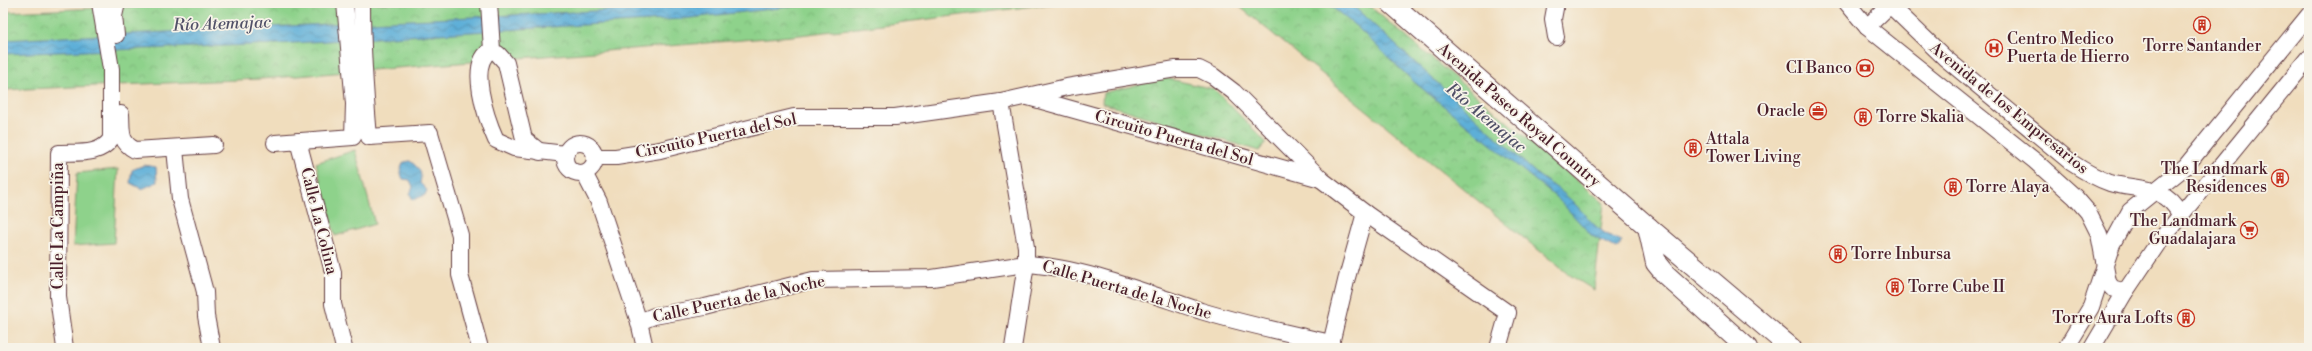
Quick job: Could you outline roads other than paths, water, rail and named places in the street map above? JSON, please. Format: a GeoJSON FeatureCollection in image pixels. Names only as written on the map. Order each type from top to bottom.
{"type":"FeatureCollection","features":[{"type":"Feature","properties":{"kind":"street"},"geometry":{"type":"LineString","coordinates":[[345,3],[356,57],[366,69],[369,137],[430,133],[460,235],[460,275],[480,348]]}},
{"type":"Feature","properties":{"kind":"street"},"geometry":{"type":"LineString","coordinates":[[275,143],[353,137],[356,57],[362,3]]}},
{"type":"Feature","properties":{"kind":"street"},"geometry":{"type":"LineString","coordinates":[[489,3],[492,50],[506,63],[519,144]]}},
{"type":"Feature","properties":{"kind":"street","name":"Avenida Paseo Royal Country"},"geometry":{"type":"LineString","coordinates":[[1391,3],[1791,348]]}},
{"type":"Feature","properties":{"kind":"street","name":"Avenida de los Empresarios"},"geometry":{"type":"LineString","coordinates":[[1847,3],[1867,27],[2035,162],[2075,197],[2088,212],[2099,234],[2104,272],[2108,282],[2112,288],[2125,292]]}},
{"type":"Feature","properties":{"kind":"street"},"geometry":{"type":"LineString","coordinates":[[1556,4],[1553,19],[1556,37]]}},
{"type":"Feature","properties":{"kind":"street"},"geometry":{"type":"LineString","coordinates":[[1867,27],[1889,4]]}},
{"type":"Feature","properties":{"kind":"street","name":"Avenida de los Empresarios"},"geometry":{"type":"LineString","coordinates":[[1889,4],[1945,58],[2072,163],[2089,174],[2108,182],[2153,191],[2170,198],[2180,214]]}},
{"type":"Feature","properties":{"kind":"street","name":"Calle La Campiña"},"geometry":{"type":"LineString","coordinates":[[109,10],[123,140],[127,146],[135,150],[175,149],[214,145]]}},
{"type":"Feature","properties":{"kind":"street"},"geometry":{"type":"LineString","coordinates":[[2066,348],[2091,307],[2104,272],[2112,244],[2130,211],[2186,166],[2309,15]]}},
{"type":"Feature","properties":{"kind":"street"},"geometry":{"type":"LineString","coordinates":[[492,50],[479,63],[481,94],[496,140],[519,144],[540,152],[565,154]]}},
{"type":"Feature","properties":{"kind":"street"},"geometry":{"type":"LineString","coordinates":[[2092,348],[2125,292],[2180,214],[2309,58]]}},
{"type":"Feature","properties":{"kind":"street","name":"Calle La Campiña"},"geometry":{"type":"LineString","coordinates":[[65,348],[58,297],[58,153],[96,151],[105,147],[110,138],[115,68]]}},
{"type":"Feature","properties":{"kind":"street","name":"Circuito Puerta del Sol"},"geometry":{"type":"LineString","coordinates":[[595,157],[616,157],[660,150],[794,118],[895,117],[1001,102],[1026,96],[1176,69],[1199,69],[1213,76],[1234,92],[1322,180],[1365,213],[1508,313],[1498,348]]}},
{"type":"Feature","properties":{"kind":"street","name":"Circuito Puerta del Sol"},"geometry":{"type":"LineString","coordinates":[[1026,96],[1322,180]]}},
{"type":"Feature","properties":{"kind":"street"},"geometry":{"type":"LineString","coordinates":[[1001,102],[1026,247],[1026,264],[1014,348]]}},
{"type":"Feature","properties":{"kind":"street","name":"Calle La Colina"},"geometry":{"type":"LineString","coordinates":[[298,141],[333,272],[333,304],[344,348]]}},
{"type":"Feature","properties":{"kind":"street"},"geometry":{"type":"LineString","coordinates":[[583,143],[591,148],[595,157],[592,167],[584,173],[578,173],[569,169],[564,159],[570,146],[583,143]]}},
{"type":"Feature","properties":{"kind":"street"},"geometry":{"type":"LineString","coordinates":[[175,149],[180,199],[205,292],[206,316],[212,348]]}},
{"type":"Feature","properties":{"kind":"street"},"geometry":{"type":"LineString","coordinates":[[584,173],[599,202],[639,322],[645,348]]}},
{"type":"Feature","properties":{"kind":"street"},"geometry":{"type":"LineString","coordinates":[[1330,346],[1365,213]]}},
{"type":"Feature","properties":{"kind":"street"},"geometry":{"type":"LineString","coordinates":[[1648,226],[1656,263],[1665,274],[1747,348]]}},
{"type":"Feature","properties":{"kind":"street","name":"Calle Puerta de la Noche"},"geometry":{"type":"LineString","coordinates":[[639,322],[654,316],[705,307],[813,280],[932,278],[1026,264],[1046,266],[1080,274],[1246,324],[1330,346]]}},
{"type":"Feature","properties":{"kind":"street"},"geometry":{"type":"LineString","coordinates":[[1725,328],[1738,320],[1744,322],[1778,348]]}},
{"type":"Feature","properties":{"kind":"water"},"geometry":{"type":"Polygon","coordinates":[[[713,3],[825,3],[681,19],[278,44],[3,54],[3,40],[615,10],[713,3]]]}},
{"type":"Feature","properties":{"kind":"water"},"geometry":{"type":"Polygon","coordinates":[[[1327,3],[1350,3],[1539,176],[1568,197],[1599,229],[1622,241],[1617,249],[1592,236],[1558,199],[1413,81],[1357,27],[1327,3]]]}},
{"type":"Feature","properties":{"kind":"water"},"geometry":{"type":"Polygon","coordinates":[[[410,161],[420,170],[420,183],[427,190],[425,195],[413,200],[410,194],[413,187],[410,180],[403,179],[401,173],[401,168],[404,162],[410,161]]]}},
{"type":"Feature","properties":{"kind":"water"},"geometry":{"type":"Polygon","coordinates":[[[144,165],[156,167],[157,182],[142,189],[130,183],[132,170],[144,165]]]}},
{"type":"Feature","properties":{"kind":"place","name":"Torre Santander"},"geometry":{"type":"Point","coordinates":[2202,25]}},
{"type":"Feature","properties":{"kind":"place","name":"Centro Medico Puerta de Hierro"},"geometry":{"type":"Point","coordinates":[1994,48]}},
{"type":"Feature","properties":{"kind":"place","name":"CI Banco"},"geometry":{"type":"Point","coordinates":[1865,68]}},
{"type":"Feature","properties":{"kind":"place","name":"Oracle"},"geometry":{"type":"Point","coordinates":[1818,111]}},
{"type":"Feature","properties":{"kind":"place","name":"Torre Skalia"},"geometry":{"type":"Point","coordinates":[1863,117]}},
{"type":"Feature","properties":{"kind":"place","name":"Attala Tower Living"},"geometry":{"type":"Point","coordinates":[1693,148]}},
{"type":"Feature","properties":{"kind":"place","name":"The Landmark Residences"},"geometry":{"type":"Point","coordinates":[2280,178]}},
{"type":"Feature","properties":{"kind":"place","name":"Torre Alaya"},"geometry":{"type":"Point","coordinates":[1953,187]}},
{"type":"Feature","properties":{"kind":"place","name":"The Landmark Guadalajara"},"geometry":{"type":"Point","coordinates":[2249,230]}},
{"type":"Feature","properties":{"kind":"place","name":"Torre Inbursa"},"geometry":{"type":"Point","coordinates":[1838,254]}},
{"type":"Feature","properties":{"kind":"place","name":"Torre Cube II"},"geometry":{"type":"Point","coordinates":[1895,287]}},
{"type":"Feature","properties":{"kind":"place","name":"Torre Aura Lofts"},"geometry":{"type":"Point","coordinates":[2186,318]}},
{"type":"Feature","properties":{"kind":"water label","name":"Río Atemajac"},"geometry":{"type":"Point","coordinates":[222,24]}},
{"type":"Feature","properties":{"kind":"water label","name":"Río Atemajac"},"geometry":{"type":"Point","coordinates":[1486,118]}}]}
